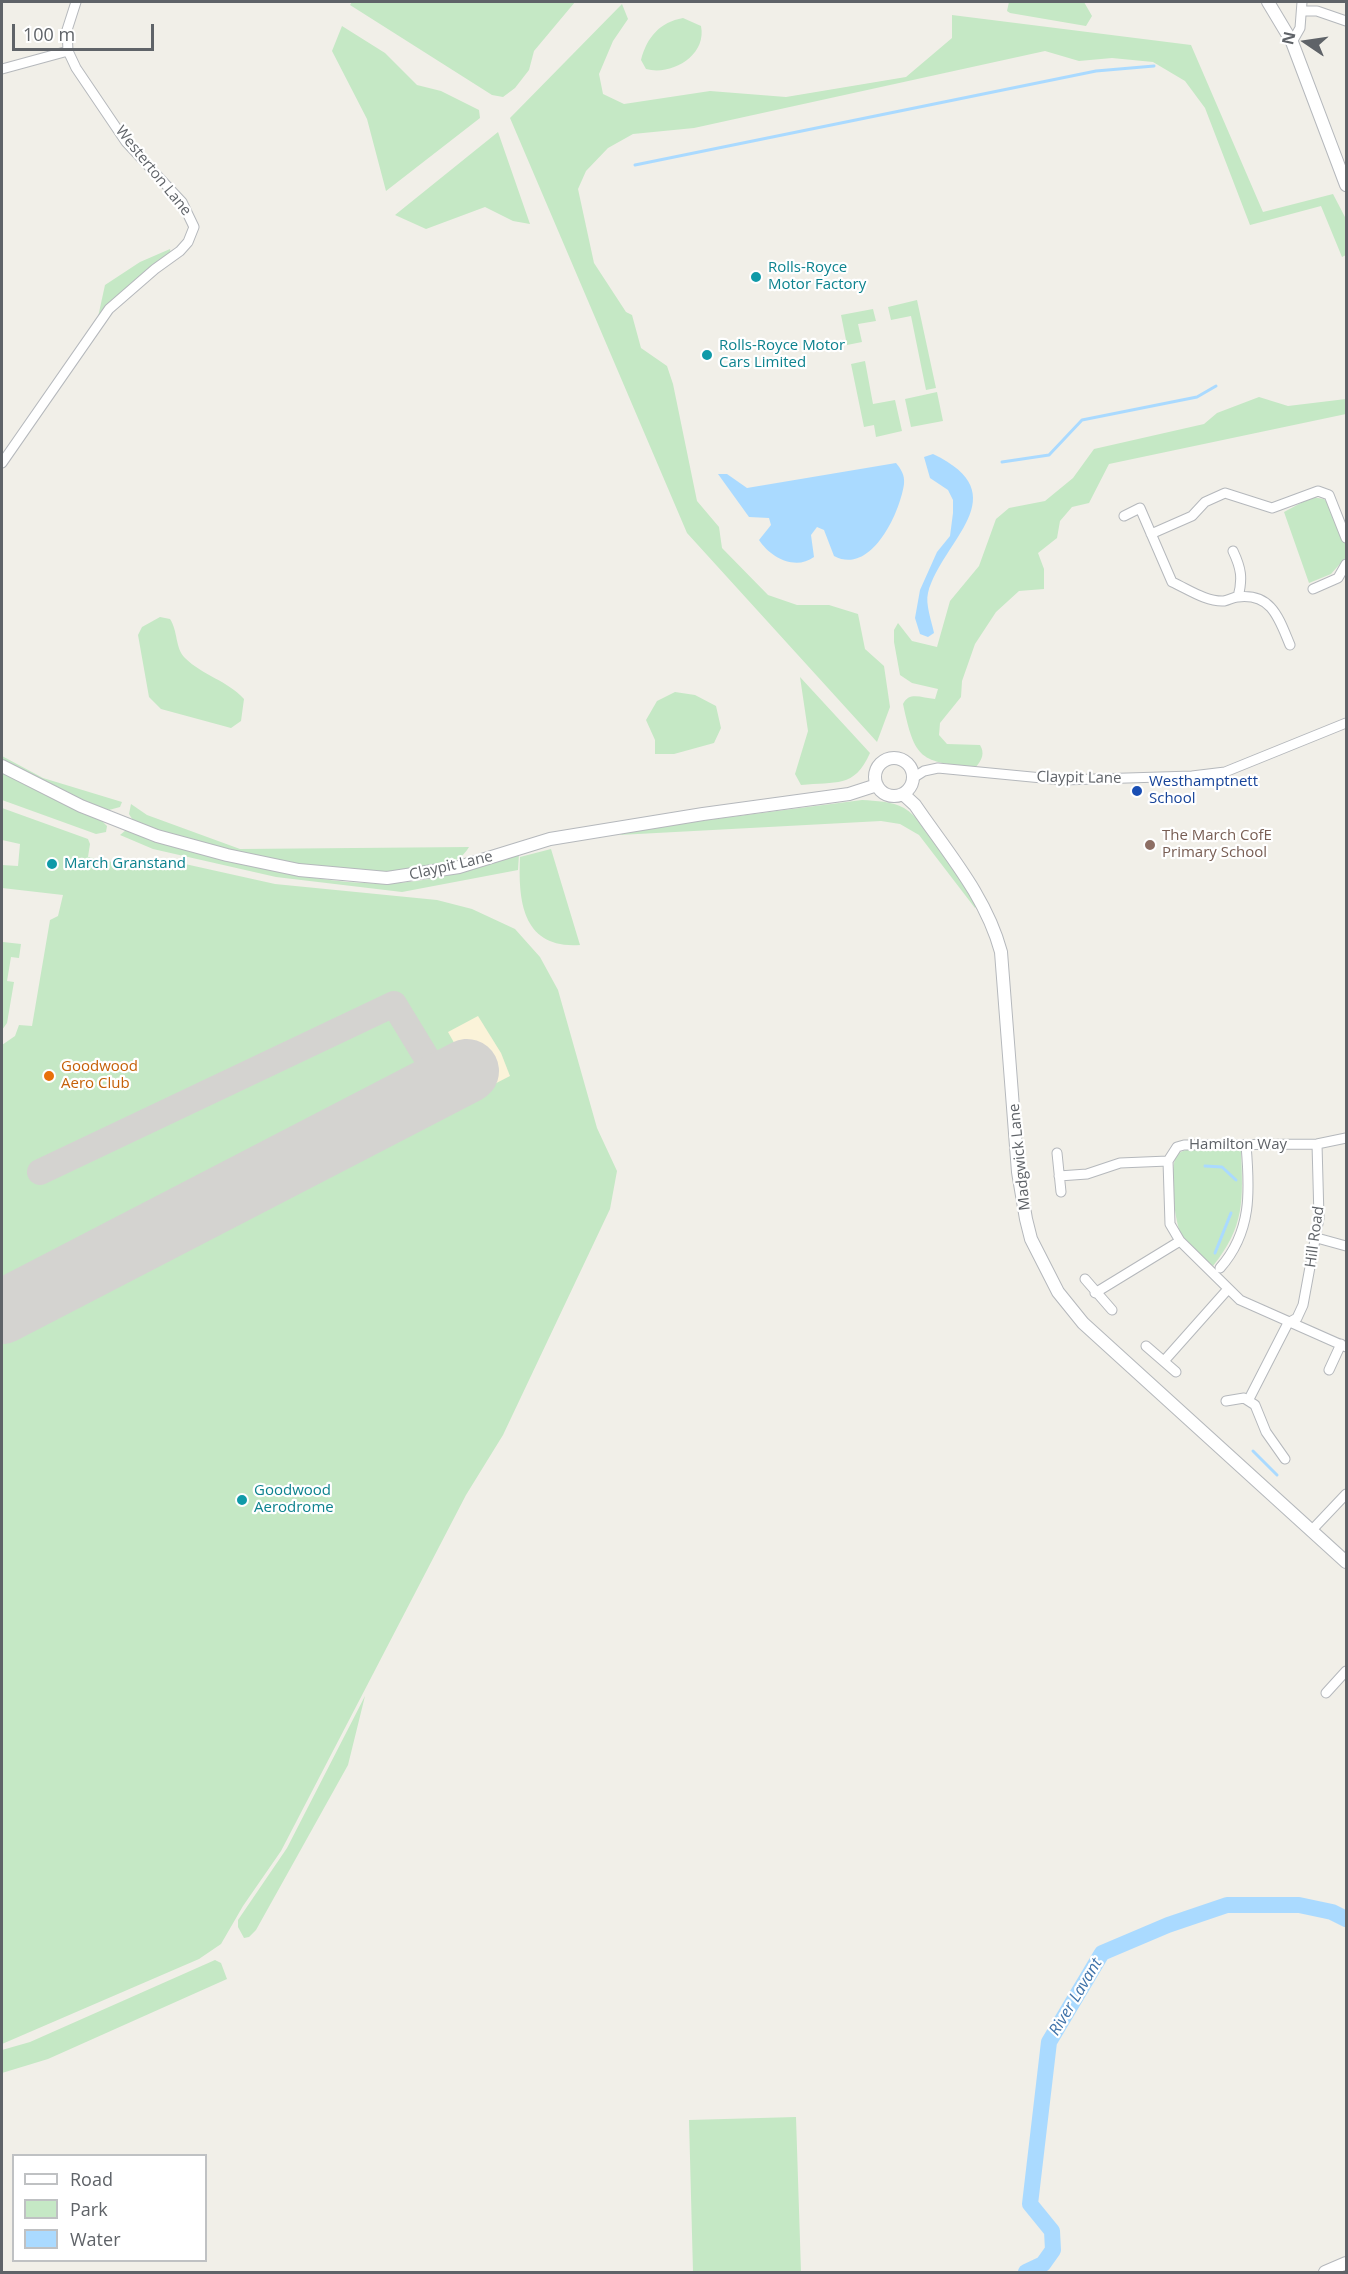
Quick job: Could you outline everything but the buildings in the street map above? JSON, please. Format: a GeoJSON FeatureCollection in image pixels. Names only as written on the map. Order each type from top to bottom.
{"type":"FeatureCollection","features":[{"type":"Feature","properties":{"kind":"street"},"geometry":{"type":"LineString","coordinates":[[2,69],[68,51],[67,30],[76,2]]}},
{"type":"Feature","properties":{"kind":"street"},"geometry":{"type":"LineString","coordinates":[[1268,2],[1292,42],[1347,184]]}},
{"type":"Feature","properties":{"kind":"street"},"geometry":{"type":"LineString","coordinates":[[1292,42],[1300,28],[1302,6],[1347,21]]}},
{"type":"Feature","properties":{"kind":"street","name":"Westerton Lane"},"geometry":{"type":"LineString","coordinates":[[2,463],[109,309],[155,269],[180,251],[188,242],[194,227],[182,202],[126,142],[76,68],[68,51]]}},
{"type":"Feature","properties":{"kind":"street"},"geometry":{"type":"LineString","coordinates":[[1151,534],[1192,516],[1205,502],[1226,493],[1272,507],[1318,491],[1329,495],[1347,538]]}},
{"type":"Feature","properties":{"kind":"street"},"geometry":{"type":"LineString","coordinates":[[1124,516],[1140,508],[1172,582],[1206,598],[1224,601],[1238,597],[1259,598],[1271,605],[1290,645]]}},
{"type":"Feature","properties":{"kind":"street"},"geometry":{"type":"LineString","coordinates":[[1233,551],[1241,568],[1242,580],[1238,597]]}},
{"type":"Feature","properties":{"kind":"street"},"geometry":{"type":"LineString","coordinates":[[1313,589],[1338,578],[1347,564]]}},
{"type":"Feature","properties":{"kind":"street","name":"Claypit Lane"},"geometry":{"type":"LineString","coordinates":[[914,778],[924,771],[938,768],[1063,780],[1111,780],[1225,772],[1347,723]]}},
{"type":"Feature","properties":{"kind":"street"},"geometry":{"type":"LineString","coordinates":[[893,758],[907,763],[914,778],[909,790],[903,794],[887,795],[877,784],[875,777],[880,765],[893,758]]}},
{"type":"Feature","properties":{"kind":"street","name":"Claypit Lane"},"geometry":{"type":"LineString","coordinates":[[2,765],[81,806],[157,836],[227,855],[298,870],[387,878],[459,867],[550,839],[680,817],[849,794],[877,784]]}},
{"type":"Feature","properties":{"kind":"street","name":"Madgwick Lane"},"geometry":{"type":"LineString","coordinates":[[903,794],[915,805],[972,888],[995,929],[1002,962],[1021,1197],[1031,1239],[1058,1292],[1083,1323],[1347,1562]]}},
{"type":"Feature","properties":{"kind":"street","name":"Hamilton Way"},"geometry":{"type":"LineString","coordinates":[[1344,1346],[1240,1300],[1180,1241],[1170,1224],[1168,1161],[1177,1147],[1184,1145],[1317,1144],[1347,1138]]}},
{"type":"Feature","properties":{"kind":"street","name":"Hill Road"},"geometry":{"type":"LineString","coordinates":[[1249,1399],[1288,1323],[1294,1321],[1300,1313],[1317,1238],[1320,1201],[1317,1144]]}},
{"type":"Feature","properties":{"kind":"street"},"geometry":{"type":"LineString","coordinates":[[1220,1268],[1232,1254],[1242,1234],[1247,1216],[1249,1197],[1246,1145]]}},
{"type":"Feature","properties":{"kind":"street"},"geometry":{"type":"LineString","coordinates":[[1057,1153],[1061,1192]]}},
{"type":"Feature","properties":{"kind":"street"},"geometry":{"type":"LineString","coordinates":[[1059,1176],[1087,1174],[1120,1163],[1168,1161]]}},
{"type":"Feature","properties":{"kind":"street"},"geometry":{"type":"LineString","coordinates":[[1317,1238],[1347,1246]]}},
{"type":"Feature","properties":{"kind":"street"},"geometry":{"type":"LineString","coordinates":[[1095,1293],[1180,1241]]}},
{"type":"Feature","properties":{"kind":"street"},"geometry":{"type":"LineString","coordinates":[[1085,1279],[1112,1310]]}},
{"type":"Feature","properties":{"kind":"street"},"geometry":{"type":"LineString","coordinates":[[1164,1361],[1228,1289]]}},
{"type":"Feature","properties":{"kind":"street"},"geometry":{"type":"LineString","coordinates":[[1146,1346],[1176,1372]]}},
{"type":"Feature","properties":{"kind":"street"},"geometry":{"type":"LineString","coordinates":[[1329,1370],[1344,1346]]}},
{"type":"Feature","properties":{"kind":"street"},"geometry":{"type":"LineString","coordinates":[[1226,1401],[1249,1399],[1260,1412],[1266,1432],[1285,1459]]}},
{"type":"Feature","properties":{"kind":"street"},"geometry":{"type":"LineString","coordinates":[[1311,1531],[1347,1494]]}},
{"type":"Feature","properties":{"kind":"street"},"geometry":{"type":"LineString","coordinates":[[1326,1693],[1347,1671]]}},
{"type":"Feature","properties":{"kind":"street"},"geometry":{"type":"LineString","coordinates":[[1325,2272],[1347,2263]]}},
{"type":"Feature","properties":{"kind":"green space"},"geometry":{"type":"Polygon","coordinates":[[[352,2],[575,2],[534,51],[529,70],[515,88],[503,97],[492,95],[350,5],[352,2]]]}},
{"type":"Feature","properties":{"kind":"green space"},"geometry":{"type":"Polygon","coordinates":[[[1009,2],[1084,2],[1092,16],[1086,26],[1010,13],[1007,11],[1009,2]]]}},
{"type":"Feature","properties":{"kind":"green space"},"geometry":{"type":"Polygon","coordinates":[[[622,4],[628,19],[613,41],[599,74],[603,94],[624,104],[710,91],[786,97],[906,77],[952,38],[952,15],[1191,45],[1263,212],[1333,194],[1346,219],[1346,255],[1342,257],[1321,206],[1250,225],[1205,108],[1185,81],[1153,62],[1112,58],[1079,61],[1045,51],[694,128],[633,134],[608,148],[586,171],[578,189],[594,263],[626,312],[632,315],[641,348],[667,366],[673,384],[697,501],[719,527],[722,548],[768,595],[797,605],[829,605],[858,614],[865,649],[884,666],[890,707],[877,742],[687,533],[510,118],[622,4]]]}},
{"type":"Feature","properties":{"kind":"green space"},"geometry":{"type":"Polygon","coordinates":[[[683,18],[701,26],[701,37],[693,55],[676,66],[666,69],[646,69],[641,60],[651,38],[661,27],[683,18]]]}},
{"type":"Feature","properties":{"kind":"green space"},"geometry":{"type":"Polygon","coordinates":[[[342,26],[385,53],[417,85],[441,91],[479,110],[480,118],[386,191],[367,119],[332,51],[342,26]]]}},
{"type":"Feature","properties":{"kind":"green space"},"geometry":{"type":"Polygon","coordinates":[[[498,132],[530,224],[513,221],[485,207],[426,229],[395,215],[498,132]]]}},
{"type":"Feature","properties":{"kind":"green space"},"geometry":{"type":"Polygon","coordinates":[[[170,249],[171,254],[109,303],[98,317],[105,285],[140,262],[170,249]]]}},
{"type":"Feature","properties":{"kind":"green space"},"geometry":{"type":"Polygon","coordinates":[[[917,300],[936,388],[926,390],[911,316],[891,320],[888,307],[917,300]]]}},
{"type":"Feature","properties":{"kind":"green space"},"geometry":{"type":"Polygon","coordinates":[[[873,309],[876,321],[858,324],[862,342],[847,345],[841,315],[873,309]]]}},
{"type":"Feature","properties":{"kind":"green space"},"geometry":{"type":"Polygon","coordinates":[[[865,361],[873,404],[895,400],[902,431],[876,437],[874,425],[864,427],[851,364],[865,361]]]}},
{"type":"Feature","properties":{"kind":"green space"},"geometry":{"type":"Polygon","coordinates":[[[937,392],[943,421],[911,427],[905,399],[937,392]]]}},
{"type":"Feature","properties":{"kind":"green space"},"geometry":{"type":"Polygon","coordinates":[[[1259,397],[1288,406],[1346,399],[1346,414],[1109,464],[1089,503],[1072,507],[1060,521],[1057,538],[1038,553],[1044,569],[1044,589],[1019,591],[996,612],[975,644],[962,681],[961,697],[940,723],[939,735],[947,744],[980,745],[983,754],[980,762],[976,767],[957,765],[931,760],[923,755],[912,737],[903,704],[912,696],[935,699],[938,689],[912,683],[900,675],[894,642],[894,630],[898,623],[912,641],[937,647],[950,601],[979,566],[996,519],[1009,508],[1045,501],[1073,478],[1094,449],[1204,424],[1217,413],[1259,397]]]}},
{"type":"Feature","properties":{"kind":"green space"},"geometry":{"type":"Polygon","coordinates":[[[1312,497],[1324,499],[1329,504],[1346,545],[1346,557],[1331,574],[1309,583],[1284,512],[1312,497]]]}},
{"type":"Feature","properties":{"kind":"green space"},"geometry":{"type":"Polygon","coordinates":[[[160,617],[170,619],[185,658],[230,687],[244,699],[241,721],[231,728],[161,709],[149,697],[138,635],[142,627],[160,617]]]}},
{"type":"Feature","properties":{"kind":"green space"},"geometry":{"type":"Polygon","coordinates":[[[800,677],[870,753],[864,765],[850,778],[834,783],[801,785],[795,774],[808,731],[800,677]]]}},
{"type":"Feature","properties":{"kind":"green space"},"geometry":{"type":"Polygon","coordinates":[[[675,692],[695,695],[716,706],[721,728],[714,743],[674,754],[655,754],[655,740],[646,720],[657,701],[675,692]]]}},
{"type":"Feature","properties":{"kind":"green space"},"geometry":{"type":"Polygon","coordinates":[[[2,756],[43,778],[122,802],[120,807],[109,810],[96,807],[2,761],[2,756]]]}},
{"type":"Feature","properties":{"kind":"green space"},"geometry":{"type":"Polygon","coordinates":[[[2,771],[100,819],[107,826],[106,832],[96,834],[2,800],[2,771]]]}},
{"type":"Feature","properties":{"kind":"green space"},"geometry":{"type":"Polygon","coordinates":[[[862,800],[894,804],[914,815],[934,838],[977,905],[975,908],[919,835],[900,824],[881,821],[619,835],[637,829],[862,800]]]}},
{"type":"Feature","properties":{"kind":"green space"},"geometry":{"type":"Polygon","coordinates":[[[131,804],[147,815],[240,849],[469,847],[456,860],[426,867],[391,871],[316,868],[240,854],[134,822],[129,814],[131,804]]]}},
{"type":"Feature","properties":{"kind":"green space","name":"Goodwood Aerodrome"},"geometry":{"type":"Polygon","coordinates":[[[2,808],[88,839],[90,844],[88,857],[133,864],[150,862],[158,858],[275,884],[437,900],[472,909],[515,929],[540,957],[558,990],[597,1128],[617,1171],[610,1209],[503,1435],[466,1495],[281,1851],[243,1906],[221,1944],[199,1959],[2,2044],[2,1045],[15,1036],[19,1025],[32,1026],[50,920],[58,916],[63,895],[2,888],[2,865],[18,866],[20,844],[2,840],[2,808]]]}},
{"type":"Feature","properties":{"kind":"green space"},"geometry":{"type":"Polygon","coordinates":[[[126,830],[270,869],[345,882],[382,883],[430,879],[519,854],[518,870],[402,892],[276,877],[153,849],[120,835],[126,830]]]}},
{"type":"Feature","properties":{"kind":"green space"},"geometry":{"type":"Polygon","coordinates":[[[551,849],[580,945],[561,944],[546,939],[535,931],[523,906],[520,857],[551,849]]]}},
{"type":"Feature","properties":{"kind":"green space"},"geometry":{"type":"Polygon","coordinates":[[[2,933],[3,942],[21,944],[19,958],[11,957],[7,981],[14,982],[7,1023],[2,1030],[2,933]]]}},
{"type":"Feature","properties":{"kind":"green space"},"geometry":{"type":"Polygon","coordinates":[[[1198,1148],[1241,1151],[1242,1184],[1240,1212],[1236,1225],[1231,1238],[1213,1266],[1192,1249],[1179,1230],[1173,1170],[1175,1160],[1182,1151],[1198,1148]]]}},
{"type":"Feature","properties":{"kind":"green space"},"geometry":{"type":"Polygon","coordinates":[[[365,1696],[348,1765],[256,1930],[249,1937],[244,1938],[238,1927],[238,1920],[287,1848],[365,1696]]]}},
{"type":"Feature","properties":{"kind":"green space"},"geometry":{"type":"Polygon","coordinates":[[[215,1960],[221,1963],[227,1979],[48,2059],[2,2073],[2,2050],[30,2042],[215,1960]]]}},
{"type":"Feature","properties":{"kind":"green space"},"geometry":{"type":"Polygon","coordinates":[[[796,2117],[801,2272],[693,2272],[689,2120],[796,2117]]]}},
{"type":"Feature","properties":{"kind":"sand"},"geometry":{"type":"Polygon","coordinates":[[[478,1016],[501,1053],[510,1076],[481,1091],[448,1032],[478,1016]]]}},
{"type":"Feature","properties":{"kind":"water"},"geometry":{"type":"Polygon","coordinates":[[[933,454],[958,470],[970,486],[973,502],[968,519],[936,573],[928,593],[928,608],[934,633],[928,637],[920,634],[915,618],[920,590],[937,552],[950,536],[953,513],[953,500],[948,490],[930,478],[924,457],[933,454]]]}},
{"type":"Feature","properties":{"kind":"water"},"geometry":{"type":"Polygon","coordinates":[[[896,463],[904,478],[897,510],[890,525],[871,550],[860,557],[847,560],[834,556],[824,530],[817,527],[811,535],[814,557],[799,563],[776,557],[764,546],[759,540],[771,525],[769,518],[749,517],[718,474],[727,474],[747,488],[896,463]]]}},
{"type":"Feature","properties":{"kind":"waterway"},"geometry":{"type":"LineString","coordinates":[[635,165],[1096,71],[1154,66]]}},
{"type":"Feature","properties":{"kind":"waterway"},"geometry":{"type":"LineString","coordinates":[[1002,462],[1049,455],[1082,420],[1197,397],[1216,386]]}},
{"type":"Feature","properties":{"kind":"waterway"},"geometry":{"type":"LineString","coordinates":[[1205,1166],[1222,1167],[1236,1180]]}},
{"type":"Feature","properties":{"kind":"waterway"},"geometry":{"type":"LineString","coordinates":[[1215,1253],[1231,1213]]}},
{"type":"Feature","properties":{"kind":"waterway"},"geometry":{"type":"LineString","coordinates":[[1253,1451],[1277,1475]]}},
{"type":"Feature","properties":{"kind":"waterway","name":"River Lavant"},"geometry":{"type":"LineString","coordinates":[[1026,2272],[1043,2264],[1053,2250],[1052,2231],[1030,2204],[1049,2042],[1102,1953],[1168,1925],[1227,1905],[1299,1905],[1332,1912],[1346,1919]]}},
{"type":"Feature","properties":{"kind":"taxiway"},"geometry":{"type":"LineString","coordinates":[[40,1172],[394,1004],[442,1083]]}},
{"type":"Feature","properties":{"kind":"runway"},"geometry":{"type":"LineString","coordinates":[[2,1312],[467,1071]]}},
{"type":"Feature","properties":{"kind":"place","name":"Rolls-Royce Motor Factory"},"geometry":{"type":"Point","coordinates":[756,277]}},
{"type":"Feature","properties":{"kind":"place","name":"Rolls-Royce Motor Cars Limited"},"geometry":{"type":"Point","coordinates":[707,355]}},
{"type":"Feature","properties":{"kind":"place","name":"Westhamptnett School"},"geometry":{"type":"Point","coordinates":[1137,791]}},
{"type":"Feature","properties":{"kind":"place","name":"The March CofE Primary School"},"geometry":{"type":"Point","coordinates":[1150,845]}},
{"type":"Feature","properties":{"kind":"place","name":"March Granstand"},"geometry":{"type":"Point","coordinates":[52,864]}},
{"type":"Feature","properties":{"kind":"place","name":"Goodwood Aero Club"},"geometry":{"type":"Point","coordinates":[49,1076]}},
{"type":"Feature","properties":{"kind":"place","name":"Goodwood Aerodrome"},"geometry":{"type":"Point","coordinates":[242,1500]}}]}
